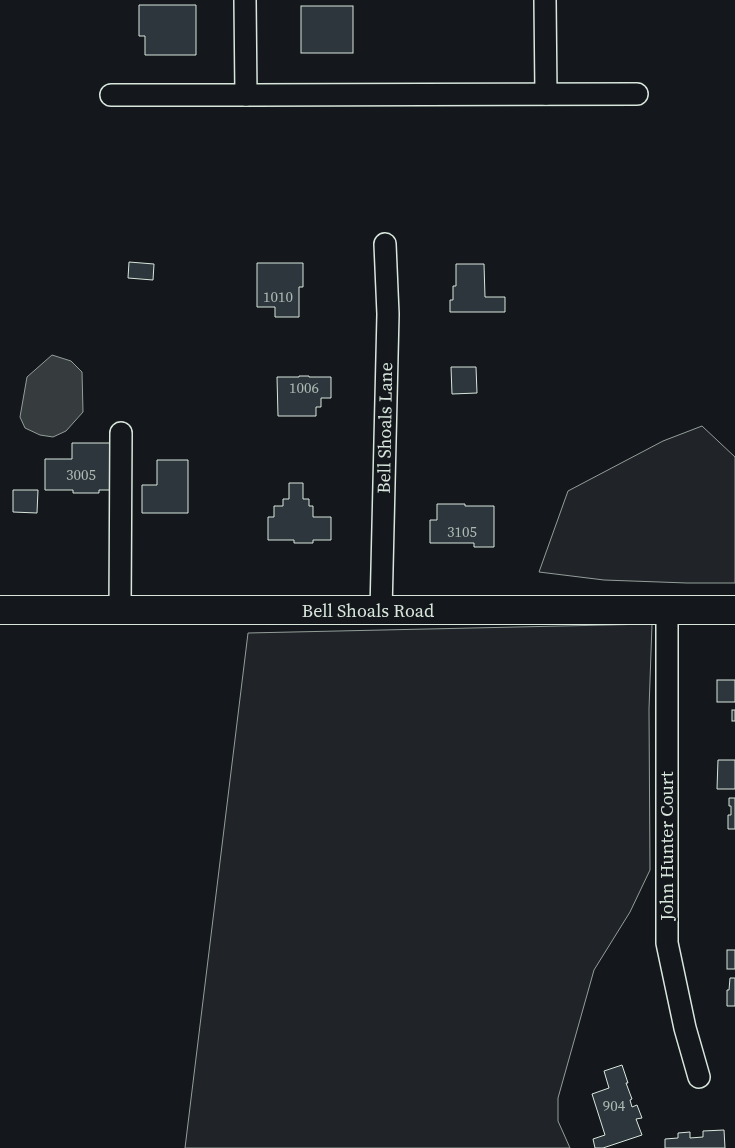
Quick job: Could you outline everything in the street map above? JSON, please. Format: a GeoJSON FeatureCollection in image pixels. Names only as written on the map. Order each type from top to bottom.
{"type":"FeatureCollection","features":[{"type":"Feature","properties":{"kind":"main road","name":"Bell Shoals Road"},"geometry":{"type":"LineString","coordinates":[[0,610],[735,610]]}},
{"type":"Feature","properties":{"kind":"street"},"geometry":{"type":"LineString","coordinates":[[245,0],[246,95]]}},
{"type":"Feature","properties":{"kind":"street"},"geometry":{"type":"LineString","coordinates":[[545,0],[546,94]]}},
{"type":"Feature","properties":{"kind":"street"},"geometry":{"type":"LineString","coordinates":[[111,95],[637,94]]}},
{"type":"Feature","properties":{"kind":"street","name":"Bell Shoals Lane"},"geometry":{"type":"LineString","coordinates":[[382,611],[388,314],[385,244]]}},
{"type":"Feature","properties":{"kind":"street"},"geometry":{"type":"LineString","coordinates":[[120,611],[121,433]]}},
{"type":"Feature","properties":{"kind":"street","name":"John Hunter Court"},"geometry":{"type":"LineString","coordinates":[[666,610],[667,943],[685,1028],[699,1078]]}},
{"type":"Feature","properties":{"kind":"shaded area"},"geometry":{"type":"Polygon","coordinates":[[[52,355],[71,361],[82,372],[83,412],[66,431],[53,437],[40,435],[25,428],[20,417],[27,377],[52,355]]]}},
{"type":"Feature","properties":{"kind":"shaded area"},"geometry":{"type":"Polygon","coordinates":[[[702,426],[735,457],[735,583],[604,580],[539,572],[568,491],[663,441],[702,426]]]}},
{"type":"Feature","properties":{"kind":"shaded area"},"geometry":{"type":"Polygon","coordinates":[[[652,624],[649,709],[650,870],[630,912],[594,970],[558,1098],[558,1121],[570,1148],[185,1148],[248,633],[652,624]]]}},
{"type":"Feature","properties":{"kind":"building"},"geometry":{"type":"Polygon","coordinates":[[[139,5],[196,5],[196,55],[145,55],[145,36],[139,36],[139,5]]]}},
{"type":"Feature","properties":{"kind":"building"},"geometry":{"type":"Polygon","coordinates":[[[301,6],[353,6],[353,53],[301,53],[301,6]]]}},
{"type":"Feature","properties":{"kind":"building"},"geometry":{"type":"Polygon","coordinates":[[[129,262],[154,264],[153,280],[128,278],[129,262]]]}},
{"type":"Feature","properties":{"kind":"building"},"geometry":{"type":"Polygon","coordinates":[[[257,263],[303,263],[303,287],[299,287],[299,317],[275,317],[275,307],[257,307],[257,263]]]}},
{"type":"Feature","properties":{"kind":"building"},"geometry":{"type":"Polygon","coordinates":[[[456,264],[484,264],[485,297],[505,297],[505,312],[450,312],[450,300],[453,300],[453,286],[456,286],[456,264]]]}},
{"type":"Feature","properties":{"kind":"building"},"geometry":{"type":"Polygon","coordinates":[[[451,367],[476,367],[477,393],[452,394],[451,367]]]}},
{"type":"Feature","properties":{"kind":"building"},"geometry":{"type":"Polygon","coordinates":[[[277,377],[331,377],[331,398],[321,398],[321,407],[316,407],[316,416],[278,416],[277,377]]]}},
{"type":"Feature","properties":{"kind":"building"},"geometry":{"type":"Polygon","coordinates":[[[72,443],[117,443],[117,490],[99,490],[99,493],[73,493],[73,490],[45,490],[45,459],[72,459],[72,443]]]}},
{"type":"Feature","properties":{"kind":"building"},"geometry":{"type":"Polygon","coordinates":[[[157,460],[188,460],[188,513],[142,513],[142,485],[157,485],[157,460]]]}},
{"type":"Feature","properties":{"kind":"building"},"geometry":{"type":"Polygon","coordinates":[[[289,483],[303,483],[303,499],[309,499],[309,506],[313,506],[313,517],[331,517],[331,540],[313,540],[313,543],[294,543],[294,540],[268,540],[268,517],[274,517],[274,506],[283,506],[283,499],[289,499],[289,483]]]}},
{"type":"Feature","properties":{"kind":"building"},"geometry":{"type":"Polygon","coordinates":[[[13,490],[38,490],[37,513],[13,512],[13,490]]]}},
{"type":"Feature","properties":{"kind":"building"},"geometry":{"type":"Polygon","coordinates":[[[437,504],[494,506],[494,547],[474,547],[474,543],[430,543],[430,520],[437,520],[437,504]]]}},
{"type":"Feature","properties":{"kind":"building"},"geometry":{"type":"Polygon","coordinates":[[[717,680],[735,680],[735,702],[717,702],[717,680]]]}},
{"type":"Feature","properties":{"kind":"building"},"geometry":{"type":"Polygon","coordinates":[[[732,710],[735,710],[735,721],[732,721],[732,710]]]}},
{"type":"Feature","properties":{"kind":"building"},"geometry":{"type":"Polygon","coordinates":[[[718,760],[735,760],[735,789],[717,789],[718,760]]]}},
{"type":"Feature","properties":{"kind":"building"},"geometry":{"type":"Polygon","coordinates":[[[729,798],[735,798],[735,829],[728,829],[728,815],[731,815],[729,798]]]}},
{"type":"Feature","properties":{"kind":"building"},"geometry":{"type":"Polygon","coordinates":[[[727,950],[735,950],[735,969],[727,969],[727,950]]]}},
{"type":"Feature","properties":{"kind":"building"},"geometry":{"type":"Polygon","coordinates":[[[730,978],[735,978],[735,1006],[727,1006],[727,990],[729,990],[730,978]]]}},
{"type":"Feature","properties":{"kind":"building"},"geometry":{"type":"Polygon","coordinates":[[[622,1065],[632,1099],[630,1100],[632,1107],[637,1105],[642,1118],[636,1119],[642,1135],[603,1148],[595,1148],[593,1139],[605,1135],[592,1094],[609,1088],[604,1071],[622,1065]]]}},
{"type":"Feature","properties":{"kind":"building"},"geometry":{"type":"Polygon","coordinates":[[[724,1130],[725,1148],[665,1148],[665,1139],[678,1138],[678,1133],[690,1132],[690,1138],[703,1137],[703,1131],[724,1130]]]}}]}
